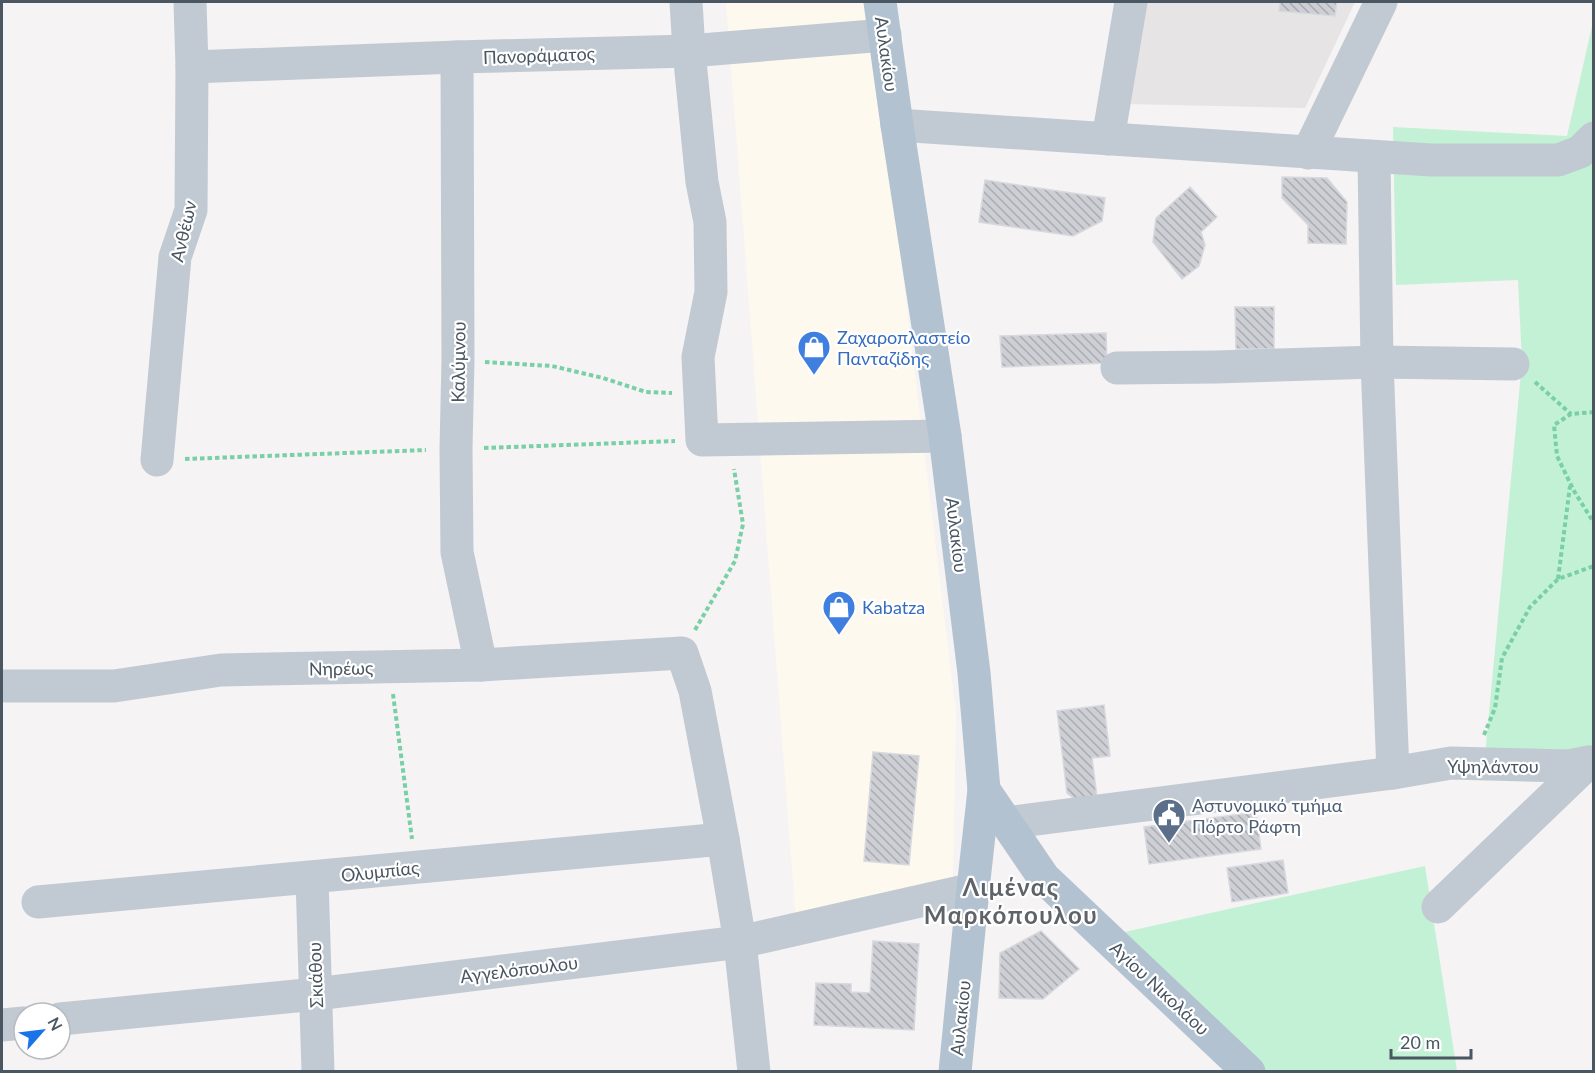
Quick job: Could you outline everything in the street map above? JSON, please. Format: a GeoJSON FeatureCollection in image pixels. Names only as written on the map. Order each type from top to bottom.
{"type":"FeatureCollection","features":[{"type":"Feature","properties":{"kind":"main road","name":"Αυλακίου"},"geometry":{"type":"LineString","coordinates":[[880,2],[945,436],[974,673],[984,790],[955,1071]]}},
{"type":"Feature","properties":{"kind":"main road","name":"Αγίου Νικολάου"},"geometry":{"type":"LineString","coordinates":[[984,790],[1044,878],[1249,1071]]}},
{"type":"Feature","properties":{"kind":"street","name":"Ανθέων"},"geometry":{"type":"LineString","coordinates":[[157,460],[175,257],[191,210],[192,67],[189,2]]}},
{"type":"Feature","properties":{"kind":"street"},"geometry":{"type":"LineString","coordinates":[[686,2],[702,182],[710,222],[711,292],[698,357],[702,440],[945,436]]}},
{"type":"Feature","properties":{"kind":"street"},"geometry":{"type":"LineString","coordinates":[[1108,139],[1131,2]]}},
{"type":"Feature","properties":{"kind":"street"},"geometry":{"type":"LineString","coordinates":[[1308,153],[1381,2]]}},
{"type":"Feature","properties":{"kind":"street","name":"Πανοράματος"},"geometry":{"type":"LineString","coordinates":[[192,67],[689,51],[885,35]]}},
{"type":"Feature","properties":{"kind":"street","name":"Καλύμνου"},"geometry":{"type":"LineString","coordinates":[[457,57],[459,360],[456,449],[457,552],[481,665]]}},
{"type":"Feature","properties":{"kind":"street"},"geometry":{"type":"LineString","coordinates":[[897,125],[1431,160],[1558,160],[1580,152],[1593,138]]}},
{"type":"Feature","properties":{"kind":"street"},"geometry":{"type":"LineString","coordinates":[[1374,157],[1377,362],[1393,773]]}},
{"type":"Feature","properties":{"kind":"street"},"geometry":{"type":"LineString","coordinates":[[1117,368],[1216,368],[1377,362],[1514,364]]}},
{"type":"Feature","properties":{"kind":"street"},"geometry":{"type":"LineString","coordinates":[[682,652],[695,692],[723,839],[740,942],[754,1071]]}},
{"type":"Feature","properties":{"kind":"street","name":"Νηρέως"},"geometry":{"type":"LineString","coordinates":[[2,686],[114,686],[221,670],[481,665],[682,652]]}},
{"type":"Feature","properties":{"kind":"street"},"geometry":{"type":"LineString","coordinates":[[1438,907],[1591,762]]}},
{"type":"Feature","properties":{"kind":"street","name":"Υψηλάντου"},"geometry":{"type":"LineString","coordinates":[[1006,823],[1393,773],[1451,763],[1568,766],[1591,762]]}},
{"type":"Feature","properties":{"kind":"street","name":"Ολυμπίας"},"geometry":{"type":"LineString","coordinates":[[38,902],[723,839]]}},
{"type":"Feature","properties":{"kind":"street","name":"Σκιάθου"},"geometry":{"type":"LineString","coordinates":[[312,878],[318,1071]]}},
{"type":"Feature","properties":{"kind":"street","name":"Αγγελόπουλου"},"geometry":{"type":"LineString","coordinates":[[72,1019],[316,994],[740,942],[973,889]]}},
{"type":"Feature","properties":{"kind":"path"},"geometry":{"type":"LineString","coordinates":[[459,360],[552,366],[603,378],[646,392],[700,393]]}},
{"type":"Feature","properties":{"kind":"path"},"geometry":{"type":"LineString","coordinates":[[1514,364],[1570,414]]}},
{"type":"Feature","properties":{"kind":"path"},"geometry":{"type":"LineString","coordinates":[[1593,412],[1570,414],[1554,425],[1557,456],[1570,485],[1593,523]]}},
{"type":"Feature","properties":{"kind":"path"},"geometry":{"type":"LineString","coordinates":[[682,652],[735,561],[743,524],[730,439]]}},
{"type":"Feature","properties":{"kind":"path"},"geometry":{"type":"LineString","coordinates":[[1558,579],[1570,485]]}},
{"type":"Feature","properties":{"kind":"path"},"geometry":{"type":"LineString","coordinates":[[1472,764],[1495,708],[1502,658],[1530,607],[1558,579],[1593,566]]}},
{"type":"Feature","properties":{"kind":"path"},"geometry":{"type":"LineString","coordinates":[[389,667],[416,867]]}},
{"type":"Feature","properties":{"kind":"shaded area"},"geometry":{"type":"Polygon","coordinates":[[[726,2],[870,2],[956,713],[953,877],[796,923],[726,2]]]}},
{"type":"Feature","properties":{"kind":"shaded area"},"geometry":{"type":"Polygon","coordinates":[[[1144,2],[1355,2],[1305,108],[1127,104],[1144,2]]]}},
{"type":"Feature","properties":{"kind":"green space"},"geometry":{"type":"Polygon","coordinates":[[[1593,22],[1593,753],[1485,756],[1522,362],[1518,280],[1396,285],[1393,127],[1567,136],[1593,22]]]}},
{"type":"Feature","properties":{"kind":"green space"},"geometry":{"type":"Polygon","coordinates":[[[1425,866],[1457,1071],[1265,1071],[1120,933],[1425,866]]]}},
{"type":"Feature","properties":{"kind":"building"},"geometry":{"type":"Polygon","coordinates":[[[1280,2],[1337,2],[1335,16],[1279,11],[1280,2]]]}},
{"type":"Feature","properties":{"kind":"building"},"geometry":{"type":"Polygon","coordinates":[[[1282,177],[1327,178],[1347,202],[1346,244],[1308,243],[1308,225],[1282,198],[1282,177]]]}},
{"type":"Feature","properties":{"kind":"building"},"geometry":{"type":"Polygon","coordinates":[[[985,180],[1105,198],[1102,221],[1073,236],[979,222],[985,180]]]}},
{"type":"Feature","properties":{"kind":"building"},"geometry":{"type":"Polygon","coordinates":[[[1190,187],[1217,217],[1201,232],[1205,245],[1199,266],[1182,279],[1153,242],[1156,218],[1190,187]]]}},
{"type":"Feature","properties":{"kind":"building"},"geometry":{"type":"Polygon","coordinates":[[[1235,307],[1274,307],[1274,349],[1236,349],[1235,307]]]}},
{"type":"Feature","properties":{"kind":"building"},"geometry":{"type":"Polygon","coordinates":[[[1106,333],[1107,363],[1002,367],[1000,336],[1106,333]]]}},
{"type":"Feature","properties":{"kind":"building"},"geometry":{"type":"Polygon","coordinates":[[[1104,705],[1110,756],[1092,758],[1097,797],[1076,800],[1067,793],[1057,711],[1104,705]]]}},
{"type":"Feature","properties":{"kind":"building"},"geometry":{"type":"Polygon","coordinates":[[[873,752],[919,756],[909,865],[864,861],[873,752]]]}},
{"type":"Feature","properties":{"kind":"building"},"geometry":{"type":"Polygon","coordinates":[[[1256,812],[1261,849],[1149,864],[1144,827],[1256,812]]]}},
{"type":"Feature","properties":{"kind":"building"},"geometry":{"type":"Polygon","coordinates":[[[1283,860],[1288,893],[1232,902],[1227,868],[1283,860]]]}},
{"type":"Feature","properties":{"kind":"building"},"geometry":{"type":"Polygon","coordinates":[[[1041,931],[1079,969],[1043,999],[999,998],[1000,953],[1041,931]]]}},
{"type":"Feature","properties":{"kind":"building"},"geometry":{"type":"Polygon","coordinates":[[[873,941],[919,944],[914,1030],[814,1025],[816,983],[851,984],[851,992],[870,993],[873,941]]]}},
{"type":"Feature","properties":{"kind":"place","name":"Ζαχαροπλαστείο Πανταζίδης"},"geometry":{"type":"Point","coordinates":[814,376]}},
{"type":"Feature","properties":{"kind":"place","name":"Kabatza"},"geometry":{"type":"Point","coordinates":[839,636]}},
{"type":"Feature","properties":{"kind":"place","name":"Αστυνομικό τμήμα Πόρτο Ράφτη"},"geometry":{"type":"Point","coordinates":[1169,844]}},
{"type":"Feature","properties":{"kind":"district","name":"Λιμένας Μαρκόπουλου"},"geometry":{"type":"Point","coordinates":[1011,900]}}]}
